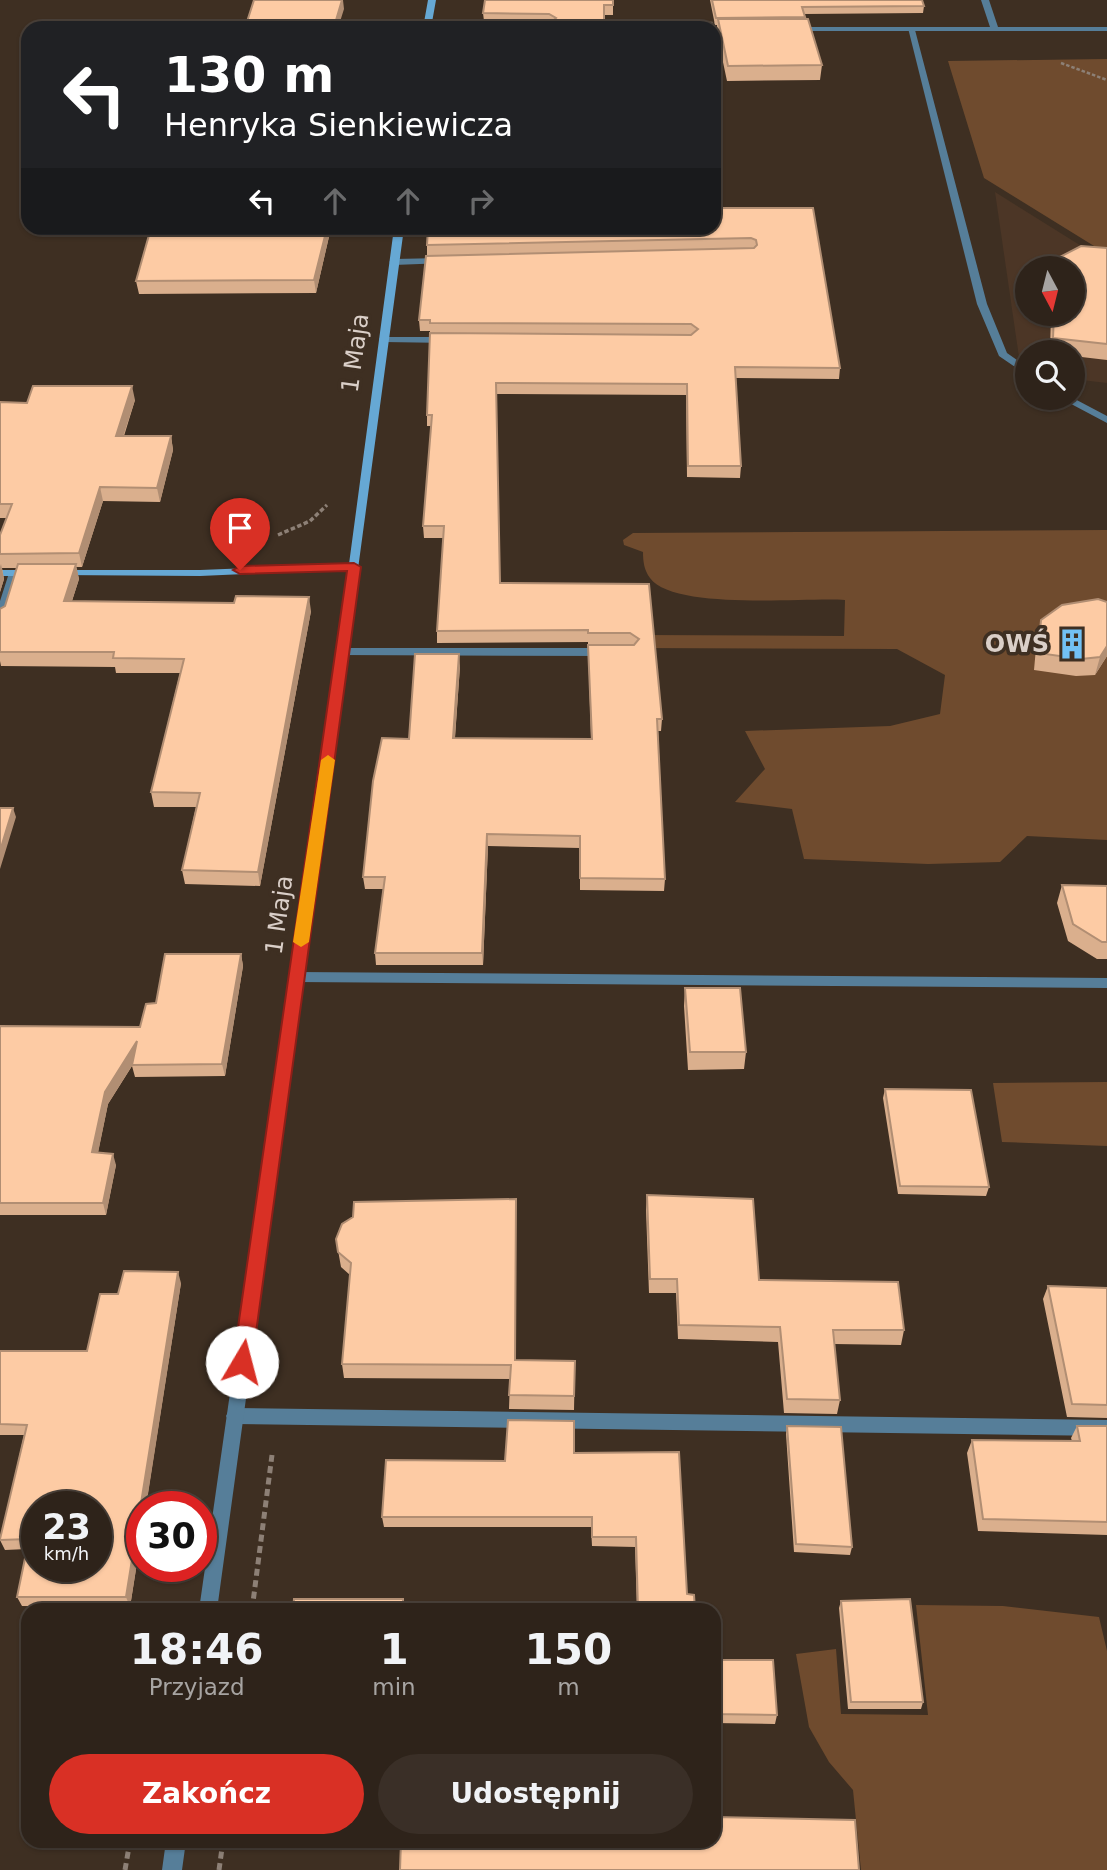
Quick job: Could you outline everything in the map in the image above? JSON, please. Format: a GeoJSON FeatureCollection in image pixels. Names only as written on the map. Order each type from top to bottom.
{"type":"FeatureCollection","features":[{"type":"Feature","properties":{"kind":"street"},"geometry":{"type":"LineString","coordinates":[[428,21],[432,0]]}},
{"type":"Feature","properties":{"kind":"street"},"geometry":{"type":"LineString","coordinates":[[985,0],[996,29]]}},
{"type":"Feature","properties":{"kind":"street"},"geometry":{"type":"LineString","coordinates":[[779,29],[1107,29]]}},
{"type":"Feature","properties":{"kind":"street"},"geometry":{"type":"LineString","coordinates":[[911,30],[982,304],[1003,354],[1015,363]]}},
{"type":"Feature","properties":{"kind":"street","name":"1 Maja"},"geometry":{"type":"LineString","coordinates":[[209,1603],[343,652],[398,235]]}},
{"type":"Feature","properties":{"kind":"street"},"geometry":{"type":"LineString","coordinates":[[394,262],[451,261]]}},
{"type":"Feature","properties":{"kind":"street"},"geometry":{"type":"LineString","coordinates":[[384,339],[456,340]]}},
{"type":"Feature","properties":{"kind":"street"},"geometry":{"type":"LineString","coordinates":[[1085,408],[1107,420]]}},
{"type":"Feature","properties":{"kind":"street"},"geometry":{"type":"LineString","coordinates":[[0,573],[200,573],[354,567]]}},
{"type":"Feature","properties":{"kind":"street"},"geometry":{"type":"LineString","coordinates":[[0,620],[15,573]]}},
{"type":"Feature","properties":{"kind":"street"},"geometry":{"type":"LineString","coordinates":[[343,652],[617,652]]}},
{"type":"Feature","properties":{"kind":"street"},"geometry":{"type":"LineString","coordinates":[[296,977],[1107,983]]}},
{"type":"Feature","properties":{"kind":"street"},"geometry":{"type":"LineString","coordinates":[[235,1416],[1107,1428]]}},
{"type":"Feature","properties":{"kind":"street"},"geometry":{"type":"LineString","coordinates":[[172,1870],[175,1848]]}},
{"type":"Feature","properties":{"kind":"path"},"geometry":{"type":"LineString","coordinates":[[721,23],[729,23]]}},
{"type":"Feature","properties":{"kind":"path"},"geometry":{"type":"LineString","coordinates":[[1055,60],[1107,80]]}},
{"type":"Feature","properties":{"kind":"path"},"geometry":{"type":"LineString","coordinates":[[125,1870],[129,1848]]}},
{"type":"Feature","properties":{"kind":"path"},"geometry":{"type":"LineString","coordinates":[[219,1870],[222,1848]]}},
{"type":"Feature","properties":{"kind":"shaded area"},"geometry":{"type":"Polygon","coordinates":[[[1107,59],[1107,254],[984,178],[948,61],[1107,59]]]}},
{"type":"Feature","properties":{"kind":"shaded area"},"geometry":{"type":"Polygon","coordinates":[[[995,192],[1107,262],[1107,383],[1085,380],[1085,340],[1017,340],[995,192]]]}},
{"type":"Feature","properties":{"kind":"shaded area"},"geometry":{"type":"Polygon","coordinates":[[[1107,530],[1107,840],[1027,836],[1000,862],[928,864],[804,859],[792,809],[735,802],[765,769],[745,731],[890,726],[940,714],[945,675],[897,649],[636,648],[639,635],[844,636],[845,600],[742,600],[685,595],[664,588],[650,578],[644,565],[643,552],[624,545],[623,540],[633,533],[1107,530]]]}},
{"type":"Feature","properties":{"kind":"shaded area"},"geometry":{"type":"Polygon","coordinates":[[[1107,1082],[1107,1146],[1002,1142],[993,1083],[1107,1082]]]}},
{"type":"Feature","properties":{"kind":"shaded area"},"geometry":{"type":"Polygon","coordinates":[[[916,1605],[1003,1606],[1099,1617],[1107,1651],[1107,1870],[861,1870],[853,1790],[829,1762],[809,1727],[796,1654],[836,1649],[841,1714],[928,1715],[916,1605]]]}},
{"type":"Feature","properties":{"kind":"building"},"geometry":{"type":"Polygon","coordinates":[[[254,0],[342,0],[336,21],[247,21],[254,0]]]}},
{"type":"Feature","properties":{"kind":"building"},"geometry":{"type":"Polygon","coordinates":[[[485,0],[613,0],[613,5],[604,5],[604,21],[553,21],[556,18],[549,14],[483,13],[485,0]]]}},
{"type":"Feature","properties":{"kind":"building"},"geometry":{"type":"Polygon","coordinates":[[[712,0],[922,0],[924,6],[802,7],[805,17],[716,18],[712,0]]]}},
{"type":"Feature","properties":{"kind":"building"},"geometry":{"type":"Polygon","coordinates":[[[808,19],[822,65],[728,66],[721,21],[718,21],[808,19]]]}},
{"type":"Feature","properties":{"kind":"building"},"geometry":{"type":"Polygon","coordinates":[[[721,208],[813,208],[840,368],[735,367],[741,466],[688,466],[687,384],[496,383],[500,583],[649,584],[662,719],[657,719],[665,879],[580,878],[580,836],[487,834],[482,953],[375,953],[385,877],[363,877],[373,781],[382,738],[409,739],[415,654],[459,654],[453,738],[592,739],[588,645],[634,645],[639,639],[630,633],[588,633],[588,630],[437,631],[444,526],[423,526],[432,415],[427,415],[430,333],[691,335],[698,329],[691,324],[430,323],[430,320],[419,320],[426,256],[754,248],[757,245],[756,240],[751,238],[427,245],[428,235],[721,235],[721,208]]]}},
{"type":"Feature","properties":{"kind":"building"},"geometry":{"type":"Polygon","coordinates":[[[149,235],[325,235],[314,280],[136,281],[149,235]]]}},
{"type":"Feature","properties":{"kind":"building"},"geometry":{"type":"Polygon","coordinates":[[[1081,246],[1107,248],[1107,344],[1053,338],[1053,326],[1085,326],[1085,256],[1062,256],[1081,246]]]}},
{"type":"Feature","properties":{"kind":"building"},"geometry":{"type":"Polygon","coordinates":[[[33,386],[132,386],[116,436],[171,436],[157,488],[100,487],[79,553],[0,554],[0,535],[12,504],[0,504],[0,402],[27,403],[33,386]]]}},
{"type":"Feature","properties":{"kind":"building"},"geometry":{"type":"Polygon","coordinates":[[[18,564],[76,564],[64,601],[234,603],[236,596],[309,597],[258,872],[182,870],[200,793],[151,792],[184,659],[113,658],[114,652],[0,652],[0,609],[5,606],[18,564]]]}},
{"type":"Feature","properties":{"kind":"building","name":"OWŚ"},"geometry":{"type":"Polygon","coordinates":[[[1098,599],[1107,602],[1107,646],[1100,657],[1081,659],[1038,653],[1041,620],[1062,605],[1098,599]]]}},
{"type":"Feature","properties":{"kind":"building"},"geometry":{"type":"Polygon","coordinates":[[[0,808],[13,808],[0,851],[0,808]]]}},
{"type":"Feature","properties":{"kind":"building"},"geometry":{"type":"Polygon","coordinates":[[[1062,885],[1107,886],[1107,942],[1102,942],[1073,924],[1062,885]]]}},
{"type":"Feature","properties":{"kind":"building"},"geometry":{"type":"Polygon","coordinates":[[[165,954],[241,954],[222,1064],[132,1065],[137,1041],[105,1092],[92,1152],[113,1154],[103,1203],[0,1203],[0,1026],[140,1027],[146,1004],[156,1003],[165,954]]]}},
{"type":"Feature","properties":{"kind":"building"},"geometry":{"type":"Polygon","coordinates":[[[685,988],[740,988],[746,1052],[690,1052],[685,988]]]}},
{"type":"Feature","properties":{"kind":"building"},"geometry":{"type":"Polygon","coordinates":[[[885,1089],[971,1090],[989,1187],[900,1186],[885,1089]]]}},
{"type":"Feature","properties":{"kind":"building"},"geometry":{"type":"Polygon","coordinates":[[[647,1195],[753,1199],[759,1280],[898,1282],[904,1330],[833,1330],[840,1400],[787,1399],[780,1327],[679,1325],[677,1279],[650,1279],[647,1195]]]}},
{"type":"Feature","properties":{"kind":"building"},"geometry":{"type":"Polygon","coordinates":[[[516,1199],[515,1360],[575,1361],[574,1396],[509,1395],[511,1365],[342,1364],[351,1263],[338,1252],[336,1239],[342,1224],[353,1217],[354,1202],[516,1199]]]}},
{"type":"Feature","properties":{"kind":"building"},"geometry":{"type":"Polygon","coordinates":[[[124,1271],[178,1272],[143,1491],[126,1491],[126,1582],[128,1582],[126,1597],[17,1597],[21,1578],[21,1582],[112,1582],[112,1491],[21,1491],[21,1539],[0,1540],[27,1425],[0,1424],[0,1351],[87,1351],[100,1294],[118,1294],[124,1271]]]}},
{"type":"Feature","properties":{"kind":"building"},"geometry":{"type":"Polygon","coordinates":[[[1048,1286],[1107,1288],[1107,1405],[1072,1404],[1048,1286]]]}},
{"type":"Feature","properties":{"kind":"building"},"geometry":{"type":"Polygon","coordinates":[[[508,1420],[574,1421],[574,1453],[679,1452],[687,1594],[694,1595],[695,1603],[638,1603],[636,1537],[592,1537],[592,1517],[382,1517],[386,1460],[505,1461],[508,1420]]]}},
{"type":"Feature","properties":{"kind":"building"},"geometry":{"type":"Polygon","coordinates":[[[787,1426],[841,1427],[852,1547],[796,1544],[787,1426]]]}},
{"type":"Feature","properties":{"kind":"building"},"geometry":{"type":"Polygon","coordinates":[[[1077,1426],[1107,1426],[1107,1522],[983,1519],[972,1440],[1080,1441],[1077,1426]]]}},
{"type":"Feature","properties":{"kind":"building"},"geometry":{"type":"Polygon","coordinates":[[[294,1599],[403,1599],[403,1603],[294,1603],[294,1599]]]}},
{"type":"Feature","properties":{"kind":"building"},"geometry":{"type":"Polygon","coordinates":[[[910,1599],[923,1702],[851,1702],[841,1601],[910,1599]]]}},
{"type":"Feature","properties":{"kind":"building"},"geometry":{"type":"Polygon","coordinates":[[[721,1660],[773,1660],[777,1715],[721,1714],[721,1660]]]}},
{"type":"Feature","properties":{"kind":"building"},"geometry":{"type":"Polygon","coordinates":[[[721,1817],[855,1820],[859,1870],[400,1870],[401,1848],[721,1848],[721,1817]]]}},
{"type":"Feature","properties":{"kind":"slow traffic"},"geometry":{"type":"LineString","coordinates":[[301,942],[328,760]]}},
{"type":"Feature","properties":{"kind":"place","name":"OWŚ"},"geometry":{"type":"Point","coordinates":[1072,644]}},
{"type":"Feature","properties":{"kind":"route"},"geometry":{"type":"LineString","coordinates":[[240,570],[354,567],[242,1362]]}}]}
